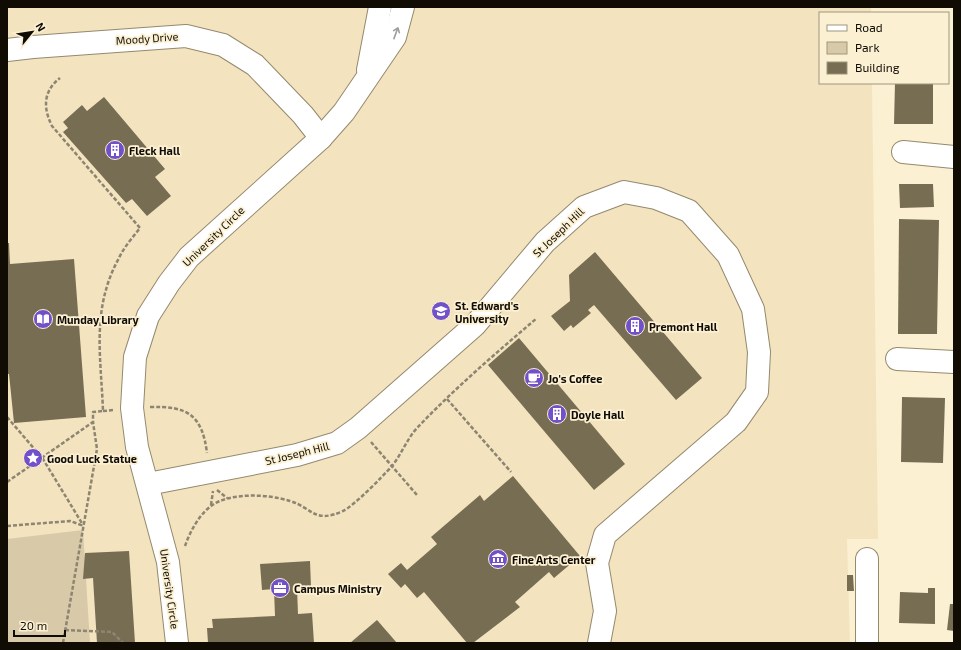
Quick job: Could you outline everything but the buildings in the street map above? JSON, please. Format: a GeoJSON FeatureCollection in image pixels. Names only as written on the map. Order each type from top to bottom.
{"type":"FeatureCollection","features":[{"type":"Feature","properties":{"kind":"street","name":"University Circle"},"geometry":{"type":"LineString","coordinates":[[367,77],[380,7]]}},
{"type":"Feature","properties":{"kind":"street","name":"University Circle"},"geometry":{"type":"LineString","coordinates":[[176,643],[168,562],[148,484],[136,448],[132,408],[135,357],[148,316],[188,257],[321,138],[344,112],[395,37],[404,7]]}},
{"type":"Feature","properties":{"kind":"street","name":"Moody Drive"},"geometry":{"type":"LineString","coordinates":[[7,50],[186,36],[222,45],[255,65],[303,115],[321,138]]}},
{"type":"Feature","properties":{"kind":"street"},"geometry":{"type":"LineString","coordinates":[[903,152],[954,157]]}},
{"type":"Feature","properties":{"kind":"street","name":"St Joseph Hill"},"geometry":{"type":"LineString","coordinates":[[148,484],[297,454],[337,442],[358,428],[475,325],[545,242],[584,206],[624,192],[656,198],[688,211],[728,255],[753,309],[759,352],[757,392],[736,422],[605,536],[597,563],[605,611],[599,643]]}},
{"type":"Feature","properties":{"kind":"street"},"geometry":{"type":"LineString","coordinates":[[897,360],[954,362]]}},
{"type":"Feature","properties":{"kind":"street"},"geometry":{"type":"LineString","coordinates":[[867,559],[867,643]]}},
{"type":"Feature","properties":{"kind":"path"},"geometry":{"type":"LineString","coordinates":[[60,78],[50,88],[46,96],[45,107],[52,126],[140,228],[119,257],[102,301],[99,319],[103,411],[93,412],[97,449],[63,643]]}},
{"type":"Feature","properties":{"kind":"path"},"geometry":{"type":"LineString","coordinates":[[184,548],[189,533],[200,516],[211,506],[227,499],[246,496],[273,497],[292,501],[307,511],[326,517],[344,510],[392,466],[416,430],[447,399],[537,318]]}},
{"type":"Feature","properties":{"kind":"path"},"geometry":{"type":"LineString","coordinates":[[447,399],[511,472]]}},
{"type":"Feature","properties":{"kind":"path"},"geometry":{"type":"LineString","coordinates":[[142,407],[169,406],[183,409],[192,416],[201,428],[206,441],[208,457]]}},
{"type":"Feature","properties":{"kind":"path"},"geometry":{"type":"LineString","coordinates":[[7,418],[42,459],[84,526]]}},
{"type":"Feature","properties":{"kind":"path"},"geometry":{"type":"LineString","coordinates":[[7,482],[93,422]]}},
{"type":"Feature","properties":{"kind":"path"},"geometry":{"type":"LineString","coordinates":[[370,440],[417,496]]}},
{"type":"Feature","properties":{"kind":"path"},"geometry":{"type":"LineString","coordinates":[[211,506],[214,486],[227,499]]}},
{"type":"Feature","properties":{"kind":"path"},"geometry":{"type":"LineString","coordinates":[[7,526],[70,521],[84,526]]}},
{"type":"Feature","properties":{"kind":"path"},"geometry":{"type":"LineString","coordinates":[[65,630],[112,632],[123,643]]}},
{"type":"Feature","properties":{"kind":"shaded area","name":"St. Edward's University"},"geometry":{"type":"Polygon","coordinates":[[[7,7],[871,7],[871,12],[819,12],[819,84],[872,84],[878,539],[847,539],[850,643],[7,643],[7,7]]]}},
{"type":"Feature","properties":{"kind":"green space"},"geometry":{"type":"Polygon","coordinates":[[[83,530],[90,643],[7,643],[7,539],[83,530]]]}},
{"type":"Feature","properties":{"kind":"place","name":"Fleck Hall"},"geometry":{"type":"Point","coordinates":[115,150]}},
{"type":"Feature","properties":{"kind":"place","name":"St. Edward's University"},"geometry":{"type":"Point","coordinates":[441,311]}},
{"type":"Feature","properties":{"kind":"place","name":"Munday Library"},"geometry":{"type":"Point","coordinates":[43,319]}},
{"type":"Feature","properties":{"kind":"place","name":"Premont Hall"},"geometry":{"type":"Point","coordinates":[635,326]}},
{"type":"Feature","properties":{"kind":"place","name":"Jo's Coffee"},"geometry":{"type":"Point","coordinates":[534,378]}},
{"type":"Feature","properties":{"kind":"place","name":"Doyle Hall"},"geometry":{"type":"Point","coordinates":[557,414]}},
{"type":"Feature","properties":{"kind":"place","name":"Good Luck Statue"},"geometry":{"type":"Point","coordinates":[33,458]}},
{"type":"Feature","properties":{"kind":"place","name":"Fine Arts Center"},"geometry":{"type":"Point","coordinates":[498,559]}},
{"type":"Feature","properties":{"kind":"place","name":"Campus Ministry"},"geometry":{"type":"Point","coordinates":[280,588]}}]}
